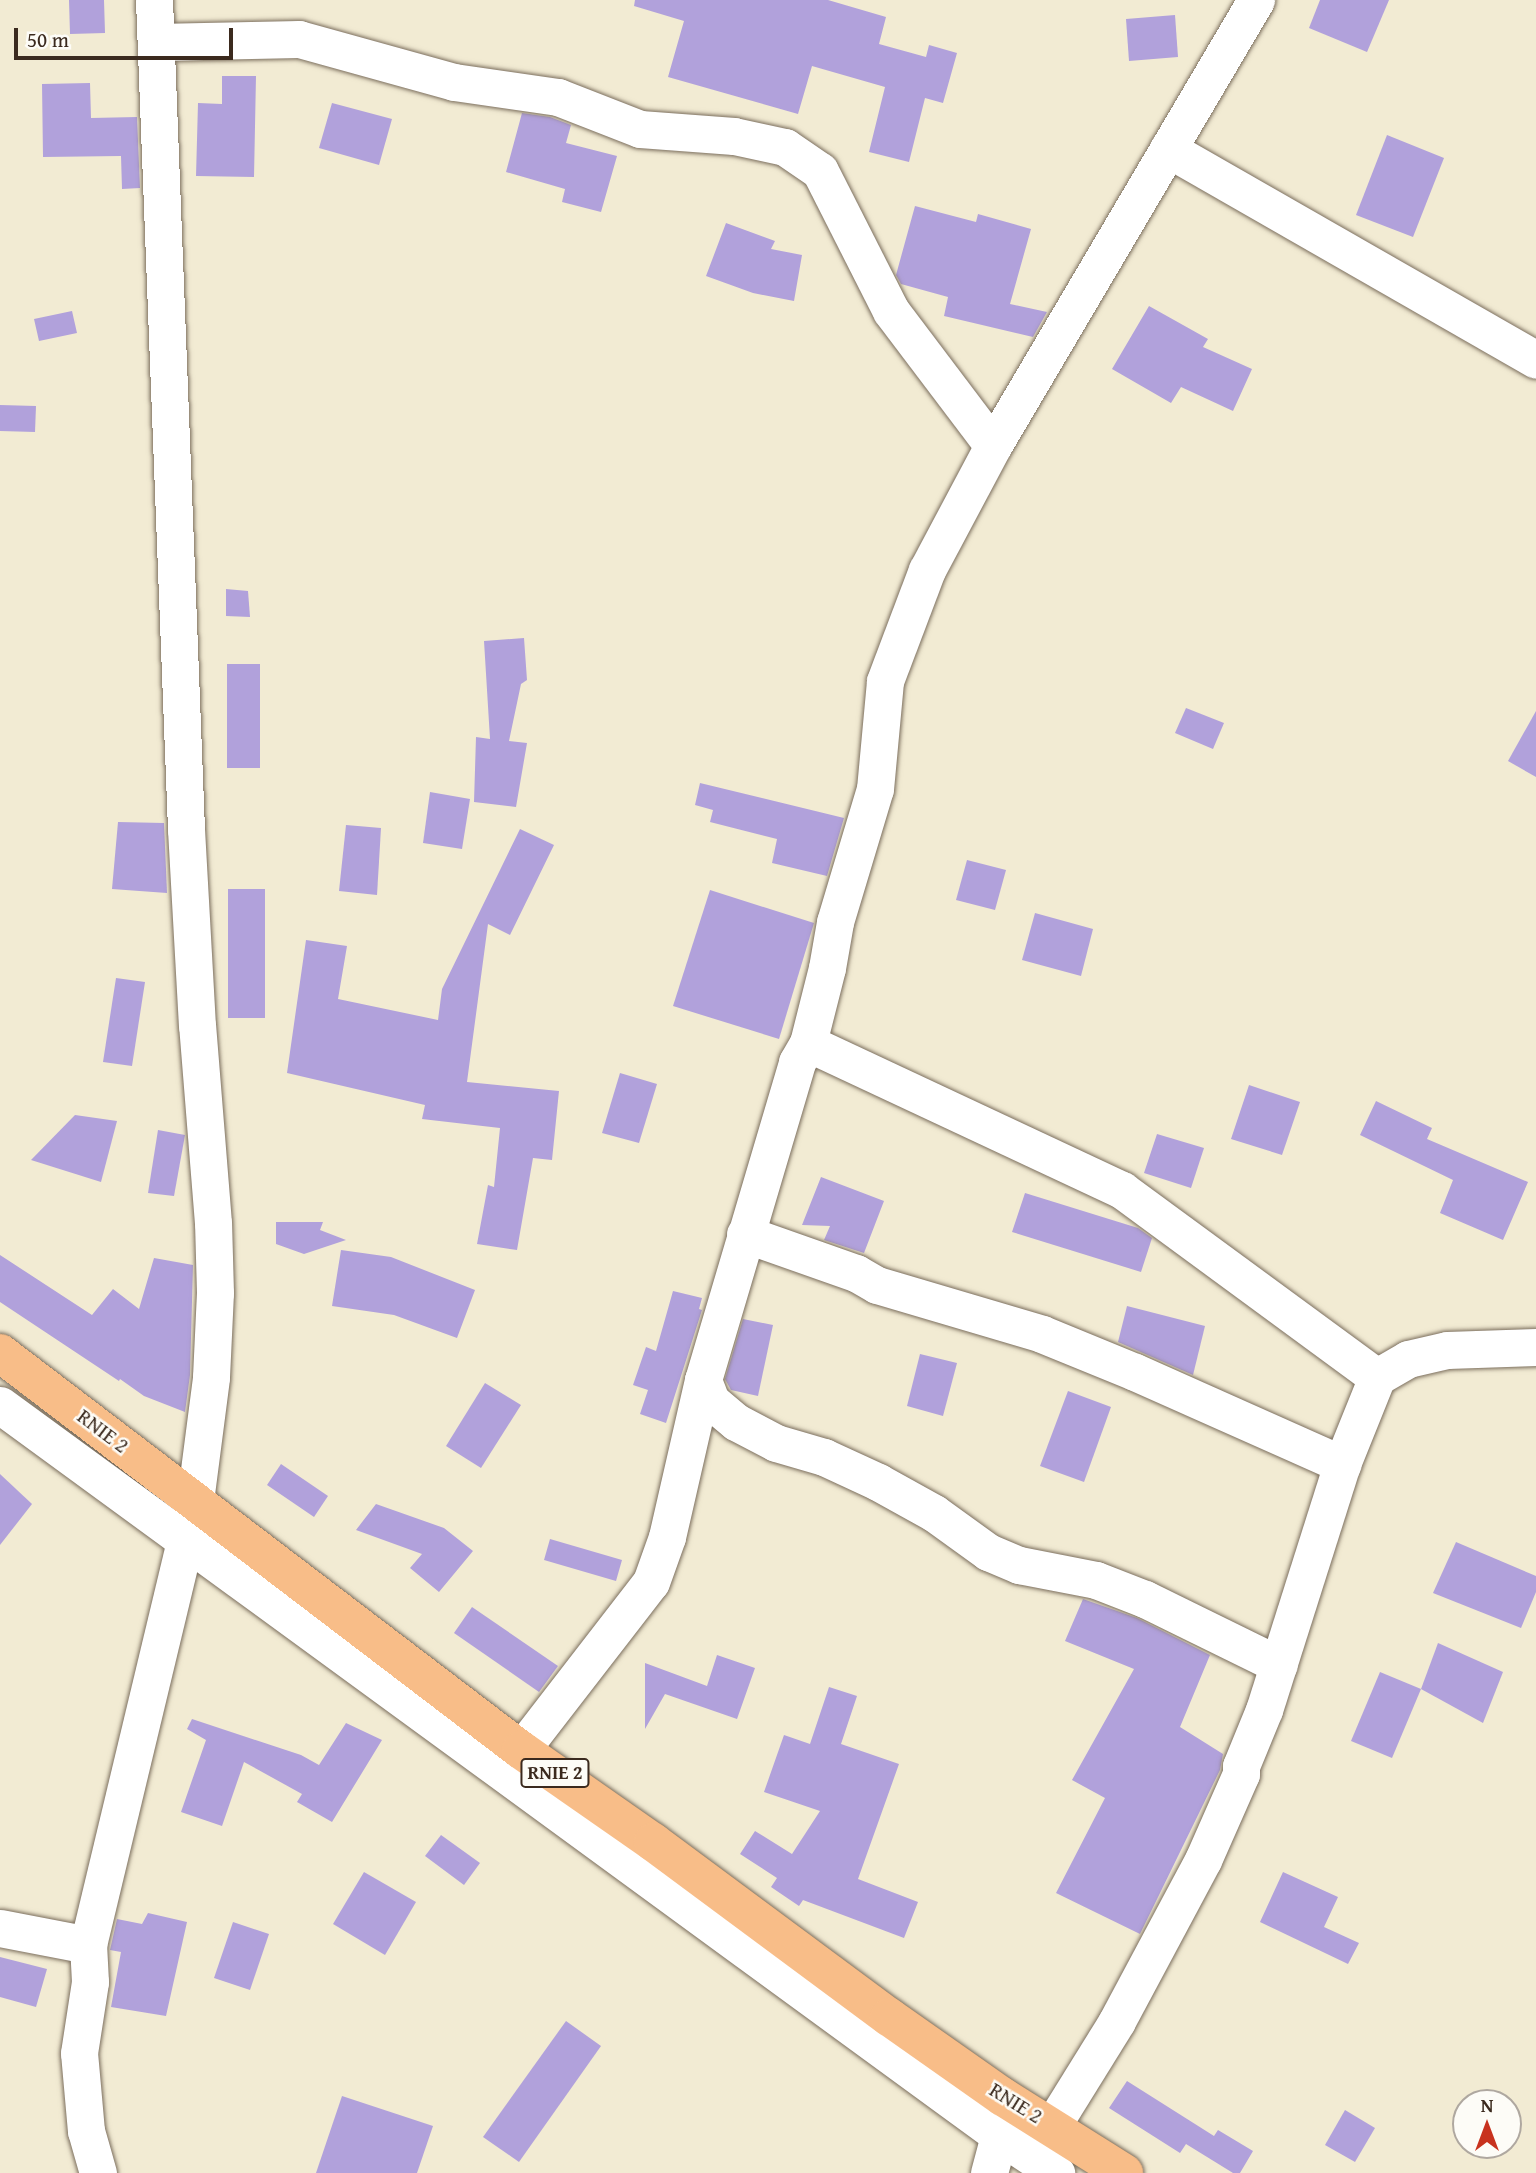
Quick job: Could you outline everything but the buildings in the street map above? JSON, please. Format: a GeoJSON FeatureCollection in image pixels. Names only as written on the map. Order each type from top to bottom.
{"type":"FeatureCollection","features":[{"type":"Feature","properties":{"kind":"highway","name":"RNIE 2"},"geometry":{"type":"LineString","coordinates":[[0,1353],[521,1750],[1003,2097],[1124,2173]]}},
{"type":"Feature","properties":{"kind":"street"},"geometry":{"type":"LineString","coordinates":[[98,2173],[86,2132],[79,2053],[90,1982],[88,1945],[195,1502],[211,1377],[215,1293],[213,1223],[197,1026],[186,829],[154,0]]}},
{"type":"Feature","properties":{"kind":"street"},"geometry":{"type":"LineString","coordinates":[[521,1750],[651,1582],[678,1499],[703,1380],[797,1062],[808,1043],[827,968],[835,922],[875,789],[885,681],[927,570],[993,446],[1256,0]]}},
{"type":"Feature","properties":{"kind":"street"},"geometry":{"type":"LineString","coordinates":[[156,42],[299,39],[454,82],[558,97],[640,130],[734,136],[785,147],[820,171],[891,311],[993,446]]}},
{"type":"Feature","properties":{"kind":"street"},"geometry":{"type":"LineString","coordinates":[[1168,149],[1536,360]]}},
{"type":"Feature","properties":{"kind":"street"},"geometry":{"type":"LineString","coordinates":[[808,1043],[1122,1190],[1377,1377]]}},
{"type":"Feature","properties":{"kind":"street"},"geometry":{"type":"LineString","coordinates":[[745,1234],[830,1263],[877,1285],[1042,1334],[1135,1372],[1342,1464]]}},
{"type":"Feature","properties":{"kind":"street"},"geometry":{"type":"LineString","coordinates":[[1052,2126],[1117,2021],[1202,1860],[1241,1774],[1241,1766],[1279,1665],[1342,1464],[1377,1377],[1408,1359],[1447,1350],[1536,1347]]}},
{"type":"Feature","properties":{"kind":"street"},"geometry":{"type":"LineString","coordinates":[[32,1377],[2,1411],[185,1541],[999,2135],[1056,2173]]}},
{"type":"Feature","properties":{"kind":"street"},"geometry":{"type":"LineString","coordinates":[[703,1380],[711,1401],[736,1422],[776,1443],[824,1457],[878,1482],[934,1513],[988,1552],[1019,1565],[1096,1580],[1145,1599],[1279,1665]]}},
{"type":"Feature","properties":{"kind":"street"},"geometry":{"type":"LineString","coordinates":[[0,1928],[88,1945]]}},
{"type":"Feature","properties":{"kind":"street"},"geometry":{"type":"LineString","coordinates":[[989,2173],[999,2135],[1003,2097]]}}]}
